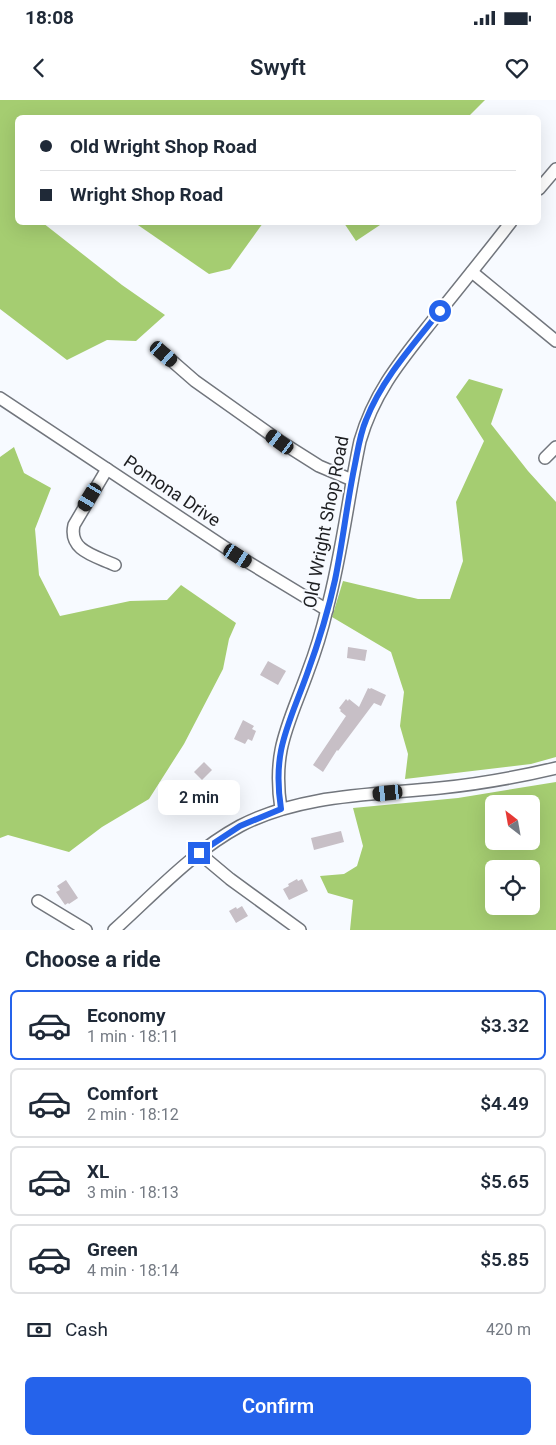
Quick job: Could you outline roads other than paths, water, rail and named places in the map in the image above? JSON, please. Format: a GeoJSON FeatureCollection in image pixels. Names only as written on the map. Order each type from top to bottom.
{"type":"FeatureCollection","features":[{"type":"Feature","properties":{"kind":"street"},"geometry":{"type":"LineString","coordinates":[[541,187],[556,169]]}},
{"type":"Feature","properties":{"kind":"street","name":"Old Wright Shop Road"},"geometry":{"type":"LineString","coordinates":[[281,809],[278,790],[280,752],[327,610],[338,565],[363,428],[374,401],[405,356],[509,225]]}},
{"type":"Feature","properties":{"kind":"street"},"geometry":{"type":"LineString","coordinates":[[472,272],[556,341]]}},
{"type":"Feature","properties":{"kind":"street"},"geometry":{"type":"LineString","coordinates":[[164,354],[195,381],[280,442],[318,466],[352,480]]}},
{"type":"Feature","properties":{"kind":"street","name":"Pomona Drive"},"geometry":{"type":"LineString","coordinates":[[0,398],[238,556],[327,610]]}},
{"type":"Feature","properties":{"kind":"street"},"geometry":{"type":"LineString","coordinates":[[545,458],[556,447]]}},
{"type":"Feature","properties":{"kind":"street"},"geometry":{"type":"LineString","coordinates":[[107,469],[74,525],[72,534],[74,542],[80,548],[115,564]]}},
{"type":"Feature","properties":{"kind":"street"},"geometry":{"type":"LineString","coordinates":[[114,930],[199,853],[240,826],[281,809],[320,800],[484,783],[556,768]]}},
{"type":"Feature","properties":{"kind":"street"},"geometry":{"type":"LineString","coordinates":[[199,853],[230,879],[300,930]]}},
{"type":"Feature","properties":{"kind":"street"},"geometry":{"type":"LineString","coordinates":[[38,901],[86,930]]}}]}
